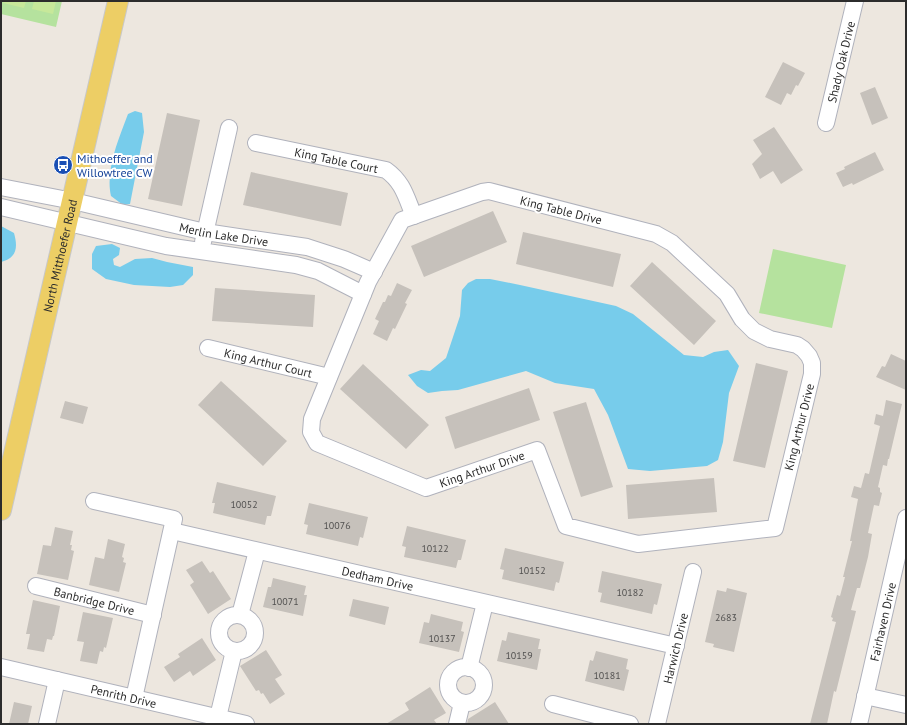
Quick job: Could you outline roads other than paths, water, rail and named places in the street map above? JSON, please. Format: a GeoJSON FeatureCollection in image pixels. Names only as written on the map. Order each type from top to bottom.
{"type":"FeatureCollection","features":[{"type":"Feature","properties":{"kind":"main road","name":"North Mitthoefer Road"},"geometry":{"type":"LineString","coordinates":[[1,510],[118,1]]}},
{"type":"Feature","properties":{"kind":"street","name":"Shady Oak Drive"},"geometry":{"type":"LineString","coordinates":[[826,123],[855,1]]}},
{"type":"Feature","properties":{"kind":"street"},"geometry":{"type":"LineString","coordinates":[[201,252],[229,128]]}},
{"type":"Feature","properties":{"kind":"street","name":"King Table Court"},"geometry":{"type":"LineString","coordinates":[[256,143],[386,170],[394,176],[402,186],[414,216]]}},
{"type":"Feature","properties":{"kind":"street","name":"Merlin Lake Drive"},"geometry":{"type":"LineString","coordinates":[[1,187],[205,232],[307,247],[344,259],[369,282]]}},
{"type":"Feature","properties":{"kind":"street","name":"King Table Drive"},"geometry":{"type":"LineString","coordinates":[[369,282],[402,220],[482,192],[489,191],[656,234],[672,244],[727,294],[742,319],[754,331]]}},
{"type":"Feature","properties":{"kind":"street","name":"Merlin Lake Drive"},"geometry":{"type":"LineString","coordinates":[[1,207],[67,224],[166,246],[296,265],[369,282]]}},
{"type":"Feature","properties":{"kind":"street","name":"King Arthur Drive"},"geometry":{"type":"LineString","coordinates":[[369,282],[310,425],[313,438],[318,443],[426,488],[538,450],[566,526],[638,544],[775,528],[813,369],[809,356],[801,347],[770,339],[754,331]]}},
{"type":"Feature","properties":{"kind":"street","name":"King Arthur Court"},"geometry":{"type":"LineString","coordinates":[[208,348],[329,377]]}},
{"type":"Feature","properties":{"kind":"street"},"geometry":{"type":"LineString","coordinates":[[94,501],[174,519],[134,698]]}},
{"type":"Feature","properties":{"kind":"street","name":"Fairhaven Drive"},"geometry":{"type":"LineString","coordinates":[[859,724],[906,522]]}},
{"type":"Feature","properties":{"kind":"street","name":"Dedham Drive"},"geometry":{"type":"LineString","coordinates":[[172,531],[676,646]]}},
{"type":"Feature","properties":{"kind":"street"},"geometry":{"type":"LineString","coordinates":[[240,615],[257,551]]}},
{"type":"Feature","properties":{"kind":"street","name":"Harwich Drive"},"geometry":{"type":"LineString","coordinates":[[657,724],[693,572]]}},
{"type":"Feature","properties":{"kind":"street","name":"Banbridge Drive"},"geometry":{"type":"LineString","coordinates":[[36,586],[153,615]]}},
{"type":"Feature","properties":{"kind":"street"},"geometry":{"type":"LineString","coordinates":[[469,668],[485,603]]}},
{"type":"Feature","properties":{"kind":"street"},"geometry":{"type":"LineString","coordinates":[[240,615],[246,617],[254,627],[254,639],[251,645],[246,648],[240,651],[234,651],[224,645],[218,635],[219,629],[221,624],[229,616],[240,615]]}},
{"type":"Feature","properties":{"kind":"street"},"geometry":{"type":"LineString","coordinates":[[218,718],[234,651]]}},
{"type":"Feature","properties":{"kind":"street","name":"Penrith Drive"},"geometry":{"type":"LineString","coordinates":[[1,667],[246,724]]}},
{"type":"Feature","properties":{"kind":"street"},"geometry":{"type":"LineString","coordinates":[[460,668],[469,668],[477,671],[481,676],[484,688],[479,698],[474,702],[462,703],[452,697],[449,692],[449,681],[455,671],[460,668]]}},
{"type":"Feature","properties":{"kind":"street"},"geometry":{"type":"LineString","coordinates":[[47,724],[57,680]]}},
{"type":"Feature","properties":{"kind":"street"},"geometry":{"type":"LineString","coordinates":[[865,696],[906,706]]}},
{"type":"Feature","properties":{"kind":"street"},"geometry":{"type":"LineString","coordinates":[[457,724],[462,703]]}},
{"type":"Feature","properties":{"kind":"street"},"geometry":{"type":"LineString","coordinates":[[553,704],[630,724]]}},
{"type":"Feature","properties":{"kind":"water"},"geometry":{"type":"Polygon","coordinates":[[[135,111],[142,113],[144,132],[130,204],[123,205],[111,196],[111,165],[128,114],[135,111]]]}},
{"type":"Feature","properties":{"kind":"water"},"geometry":{"type":"Polygon","coordinates":[[[1,226],[14,233],[16,247],[10,258],[1,262],[1,226]]]}},
{"type":"Feature","properties":{"kind":"water"},"geometry":{"type":"Polygon","coordinates":[[[112,244],[120,248],[119,255],[113,259],[114,265],[120,267],[135,259],[152,258],[193,267],[193,275],[183,285],[170,287],[134,285],[106,279],[92,269],[92,254],[96,246],[112,244]]]}},
{"type":"Feature","properties":{"kind":"water"},"geometry":{"type":"Polygon","coordinates":[[[476,279],[490,279],[616,306],[633,314],[684,355],[703,357],[714,352],[728,350],[739,366],[729,393],[723,442],[718,460],[707,466],[650,471],[628,469],[608,415],[594,389],[555,383],[526,371],[458,390],[428,393],[417,386],[408,375],[421,370],[430,371],[446,358],[460,316],[462,290],[468,283],[476,279]]]}},
{"type":"Feature","properties":{"kind":"place","name":"Mithoeffer and Willowtree CW"},"geometry":{"type":"Point","coordinates":[63,165]}}]}
